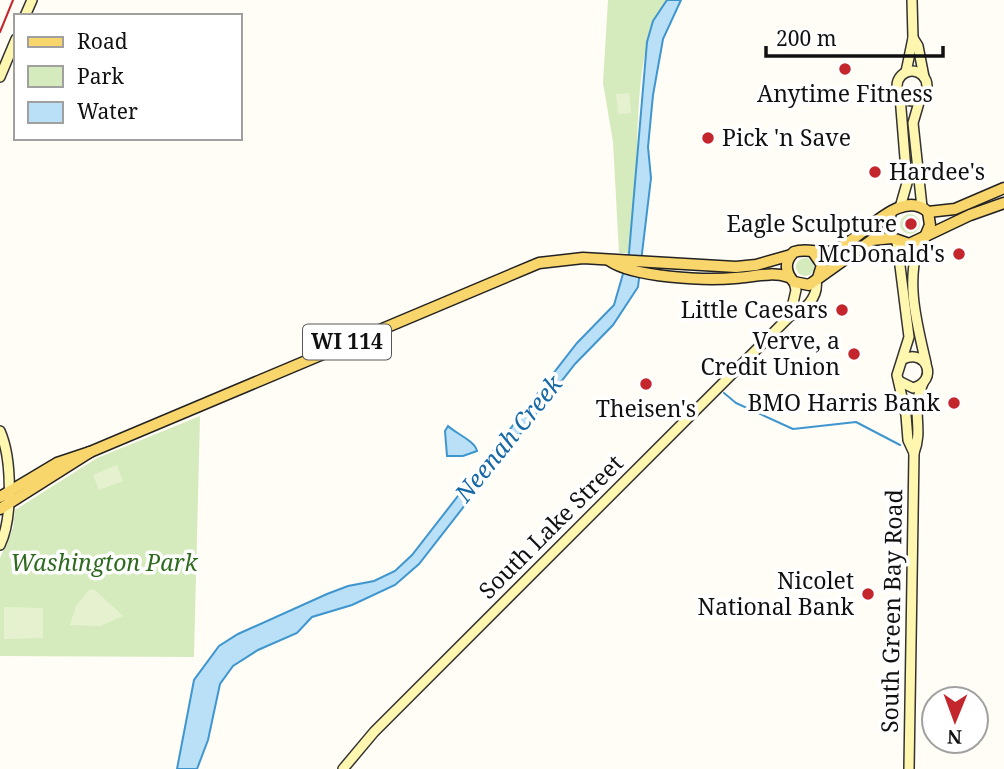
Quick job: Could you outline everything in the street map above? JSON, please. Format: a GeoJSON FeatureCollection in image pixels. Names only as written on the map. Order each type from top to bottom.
{"type":"FeatureCollection","features":[{"type":"Feature","properties":{"kind":"main road"},"geometry":{"type":"LineString","coordinates":[[813,251],[822,265],[815,296],[802,310],[786,266],[791,255],[803,250],[828,252],[843,246],[901,204],[907,183],[897,82],[906,72],[913,38],[912,0]]}},
{"type":"Feature","properties":{"kind":"main road"},"geometry":{"type":"LineString","coordinates":[[891,212],[888,225],[895,240],[909,337],[903,359],[896,370],[899,381],[913,388],[923,383],[928,376],[919,337],[912,267],[930,225],[925,210],[913,123],[920,99],[927,88],[918,46],[913,38]]}},
{"type":"Feature","properties":{"kind":"main road"},"geometry":{"type":"LineString","coordinates":[[0,77],[14,44]]}},
{"type":"Feature","properties":{"kind":"main road"},"geometry":{"type":"LineString","coordinates":[[906,72],[915,71],[925,77]]}},
{"type":"Feature","properties":{"kind":"main road"},"geometry":{"type":"LineString","coordinates":[[900,96],[907,101],[920,99]]}},
{"type":"Feature","properties":{"kind":"main road"},"geometry":{"type":"LineString","coordinates":[[901,204],[925,210],[955,209],[1004,188]]}},
{"type":"Feature","properties":{"kind":"main road"},"geometry":{"type":"LineString","coordinates":[[793,283],[804,285],[817,280],[872,240],[895,240],[909,244],[1004,203]]}},
{"type":"Feature","properties":{"kind":"main road","name":"WI 114"},"geometry":{"type":"LineString","coordinates":[[640,266],[736,267],[757,265],[791,255]]}},
{"type":"Feature","properties":{"kind":"main road","name":"WI 114"},"geometry":{"type":"LineString","coordinates":[[4,501],[90,452],[533,265],[571,258],[610,261],[718,279],[770,273],[793,283]]}},
{"type":"Feature","properties":{"kind":"main road"},"geometry":{"type":"LineString","coordinates":[[790,316],[793,283]]}},
{"type":"Feature","properties":{"kind":"main road","name":"South Lake Street"},"geometry":{"type":"LineString","coordinates":[[343,769],[382,724],[790,316],[802,310]]}},
{"type":"Feature","properties":{"kind":"main road"},"geometry":{"type":"LineString","coordinates":[[903,359],[918,357],[926,363]]}},
{"type":"Feature","properties":{"kind":"main road","name":"South Green Bay Road"},"geometry":{"type":"LineString","coordinates":[[899,381],[908,440],[914,453]]}},
{"type":"Feature","properties":{"kind":"main road","name":"South Green Bay Road"},"geometry":{"type":"LineString","coordinates":[[909,769],[914,453],[919,440],[916,401],[923,383]]}},
{"type":"Feature","properties":{"kind":"main road"},"geometry":{"type":"LineString","coordinates":[[0,431],[5,445],[6,529],[0,545]]}},
{"type":"Feature","properties":{"kind":"green space"},"geometry":{"type":"Polygon","coordinates":[[[608,0],[667,0],[648,41],[643,66],[635,201],[629,253],[619,253],[613,142],[603,83],[608,0]]]}},
{"type":"Feature","properties":{"kind":"green space"},"geometry":{"type":"Polygon","coordinates":[[[629,93],[631,113],[618,114],[616,94],[629,93]]]}},
{"type":"Feature","properties":{"kind":"green space"},"geometry":{"type":"Polygon","coordinates":[[[910,214],[917,217],[920,224],[917,231],[910,234],[903,231],[900,224],[903,217],[910,214]]]}},
{"type":"Feature","properties":{"kind":"green space"},"geometry":{"type":"Polygon","coordinates":[[[801,258],[809,258],[814,267],[812,274],[801,276],[796,271],[796,263],[801,258]]]}},
{"type":"Feature","properties":{"kind":"green space","name":"Washington Park"},"geometry":{"type":"Polygon","coordinates":[[[200,416],[194,657],[0,656],[0,558],[13,528],[15,510],[97,458],[200,416]]]}},
{"type":"Feature","properties":{"kind":"green space"},"geometry":{"type":"Polygon","coordinates":[[[117,465],[123,481],[99,490],[93,475],[117,465]]]}},
{"type":"Feature","properties":{"kind":"green space"},"geometry":{"type":"Polygon","coordinates":[[[94,589],[123,616],[100,626],[70,625],[76,606],[89,590],[94,589]]]}},
{"type":"Feature","properties":{"kind":"green space"},"geometry":{"type":"Polygon","coordinates":[[[4,607],[43,608],[43,638],[4,639],[4,607]]]}},
{"type":"Feature","properties":{"kind":"water","name":"Neenah Creek"},"geometry":{"type":"Polygon","coordinates":[[[667,0],[681,0],[663,39],[653,95],[648,147],[651,178],[638,287],[613,325],[575,364],[419,564],[395,585],[352,605],[312,617],[297,633],[258,650],[233,666],[220,684],[208,740],[197,769],[177,769],[194,680],[219,646],[238,634],[327,594],[348,586],[374,581],[395,571],[412,555],[577,343],[614,305],[629,253],[647,42],[653,21],[667,0]]]}},
{"type":"Feature","properties":{"kind":"water"},"geometry":{"type":"Polygon","coordinates":[[[448,426],[469,441],[477,451],[463,456],[447,456],[445,431],[448,426]]]}},
{"type":"Feature","properties":{"kind":"waterway"},"geometry":{"type":"LineString","coordinates":[[724,393],[736,403],[793,429],[856,422],[900,445]]}},
{"type":"Feature","properties":{"kind":"railway"},"geometry":{"type":"LineString","coordinates":[[0,32],[13,0]]}},
{"type":"Feature","properties":{"kind":"place","name":"Anytime Fitness"},"geometry":{"type":"Point","coordinates":[845,69]}},
{"type":"Feature","properties":{"kind":"place","name":"Pick 'n Save"},"geometry":{"type":"Point","coordinates":[708,138]}},
{"type":"Feature","properties":{"kind":"place","name":"Hardee's"},"geometry":{"type":"Point","coordinates":[875,172]}},
{"type":"Feature","properties":{"kind":"place","name":"Eagle Sculpture"},"geometry":{"type":"Point","coordinates":[911,224]}},
{"type":"Feature","properties":{"kind":"place","name":"McDonald's"},"geometry":{"type":"Point","coordinates":[959,254]}},
{"type":"Feature","properties":{"kind":"place","name":"Little Caesars"},"geometry":{"type":"Point","coordinates":[842,310]}},
{"type":"Feature","properties":{"kind":"place","name":"Verve, a Credit Union"},"geometry":{"type":"Point","coordinates":[854,354]}},
{"type":"Feature","properties":{"kind":"place","name":"Theisen's"},"geometry":{"type":"Point","coordinates":[646,384]}},
{"type":"Feature","properties":{"kind":"place","name":"BMO Harris Bank"},"geometry":{"type":"Point","coordinates":[954,403]}},
{"type":"Feature","properties":{"kind":"place","name":"Nicolet National Bank"},"geometry":{"type":"Point","coordinates":[868,594]}}]}
